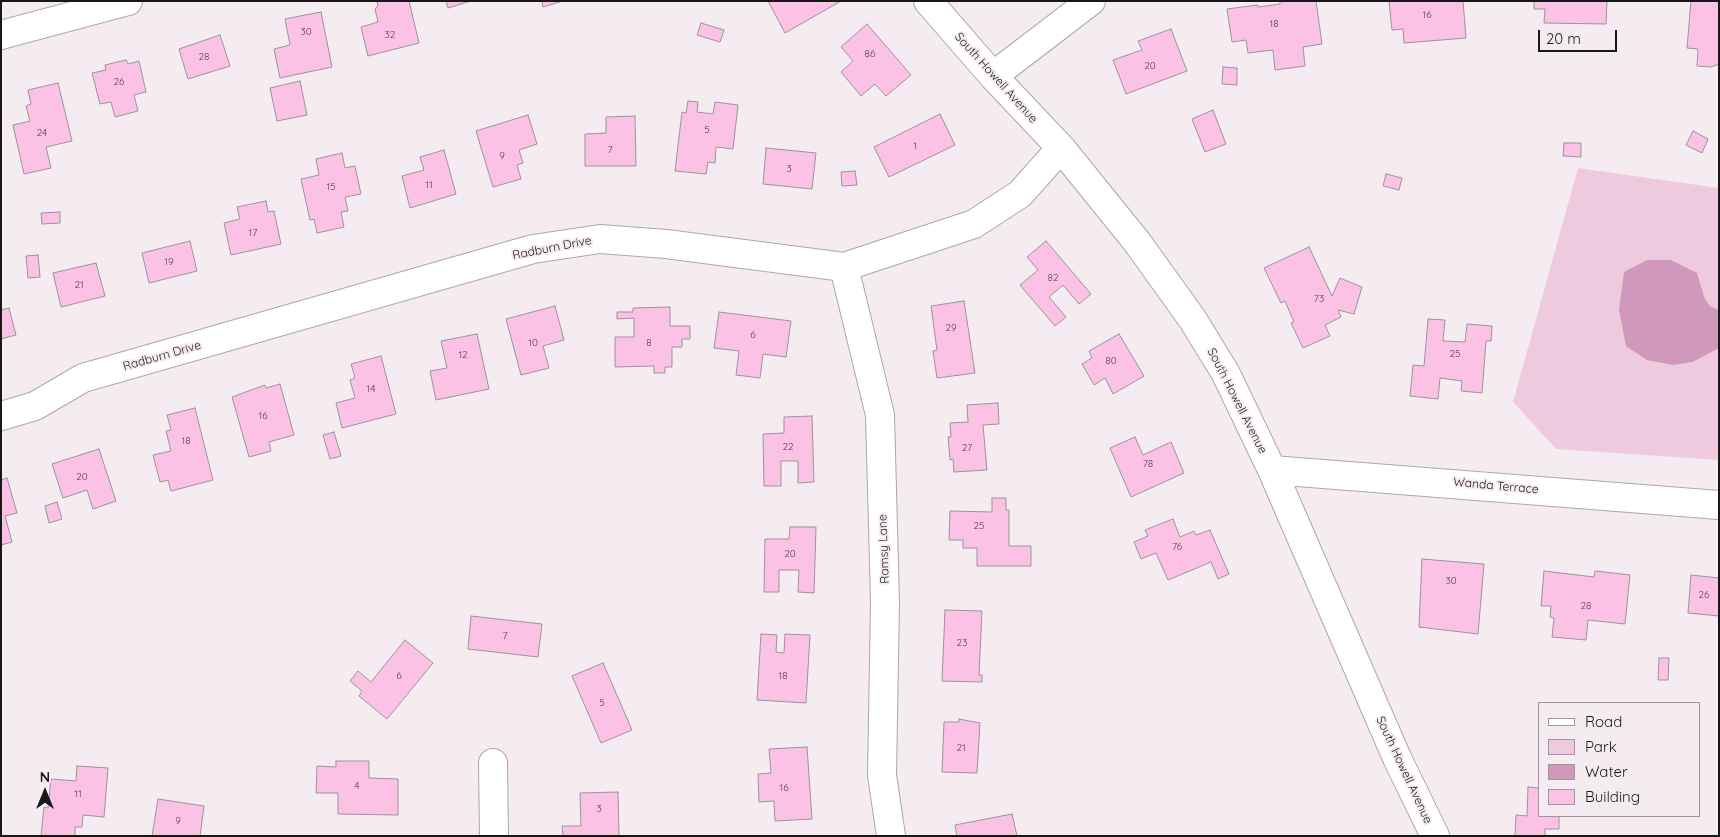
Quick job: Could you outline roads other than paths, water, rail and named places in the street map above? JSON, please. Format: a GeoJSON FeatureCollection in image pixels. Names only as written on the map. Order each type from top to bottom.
{"type":"FeatureCollection","features":[{"type":"Feature","properties":{"kind":"street"},"geometry":{"type":"LineString","coordinates":[[1,35],[128,1]]}},
{"type":"Feature","properties":{"kind":"street","name":"South Howell Avenue"},"geometry":{"type":"LineString","coordinates":[[928,1],[992,76],[1061,148],[1137,242],[1193,320],[1226,374],[1272,470],[1397,758],[1435,836]]}},
{"type":"Feature","properties":{"kind":"street"},"geometry":{"type":"LineString","coordinates":[[992,76],[1091,1]]}},
{"type":"Feature","properties":{"kind":"street","name":"Radburn Drive"},"geometry":{"type":"LineString","coordinates":[[1,416],[35,406],[83,378],[533,249],[600,239],[666,244],[844,267],[974,224],[1020,194],[1061,148]]}},
{"type":"Feature","properties":{"kind":"street","name":"Ramsy Lane"},"geometry":{"type":"LineString","coordinates":[[844,267],[880,415],[885,602],[882,775],[891,836]]}},
{"type":"Feature","properties":{"kind":"street","name":"Wanda Terrace"},"geometry":{"type":"LineString","coordinates":[[1272,470],[1719,505]]}},
{"type":"Feature","properties":{"kind":"street"},"geometry":{"type":"LineString","coordinates":[[493,763],[494,836]]}},
{"type":"Feature","properties":{"kind":"water"},"geometry":{"type":"Polygon","coordinates":[[[1647,260],[1671,260],[1697,273],[1705,299],[1710,306],[1719,310],[1719,348],[1693,362],[1673,365],[1647,360],[1626,346],[1619,310],[1624,272],[1647,260]]]}}]}
